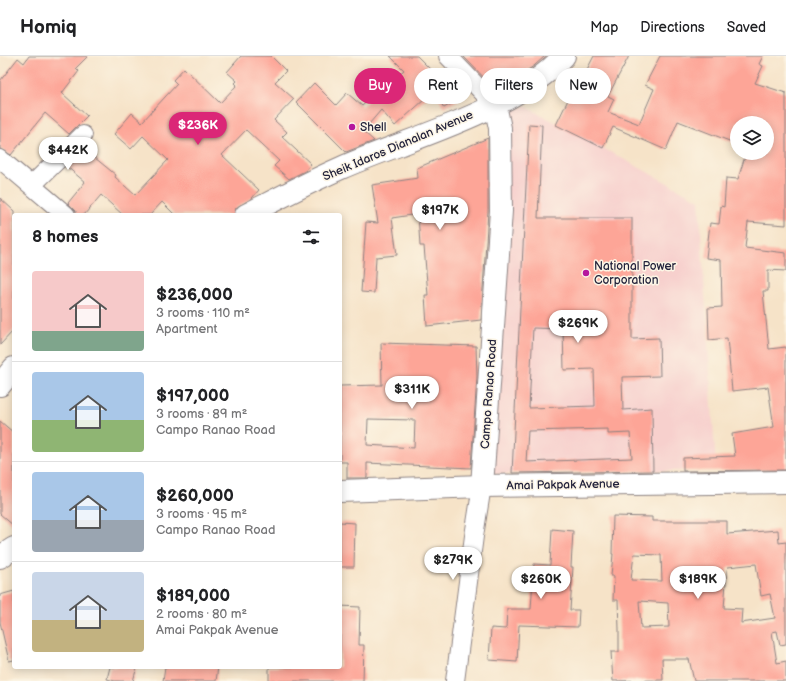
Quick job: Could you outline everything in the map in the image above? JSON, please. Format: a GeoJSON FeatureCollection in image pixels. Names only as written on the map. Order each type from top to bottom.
{"type":"FeatureCollection","features":[{"type":"Feature","properties":{"kind":"main road","name":"Sheik Idaros Dianalan Avenue"},"geometry":{"type":"LineString","coordinates":[[250,213],[341,168],[495,105],[525,88],[564,56]]}},
{"type":"Feature","properties":{"kind":"main road","name":"Campo Ranao Road"},"geometry":{"type":"LineString","coordinates":[[482,486],[501,211],[500,128],[495,105]]}},
{"type":"Feature","properties":{"kind":"main road"},"geometry":{"type":"LineString","coordinates":[[0,385],[12,370]]}},
{"type":"Feature","properties":{"kind":"main road","name":"Amai Pakpak Avenue"},"geometry":{"type":"LineString","coordinates":[[342,491],[482,486],[786,482]]}},
{"type":"Feature","properties":{"kind":"main road"},"geometry":{"type":"LineString","coordinates":[[0,557],[12,549]]}},
{"type":"Feature","properties":{"kind":"street"},"geometry":{"type":"LineString","coordinates":[[448,56],[495,105]]}},
{"type":"Feature","properties":{"kind":"street"},"geometry":{"type":"LineString","coordinates":[[32,185],[83,135]]}},
{"type":"Feature","properties":{"kind":"street"},"geometry":{"type":"LineString","coordinates":[[0,159],[64,213]]}},
{"type":"Feature","properties":{"kind":"street","name":"Campo Ranao Road"},"geometry":{"type":"LineString","coordinates":[[455,681],[482,486]]}},
{"type":"Feature","properties":{"kind":"shaded area"},"geometry":{"type":"Polygon","coordinates":[[[525,106],[699,200],[716,470],[489,474],[507,112],[525,106]]]}},
{"type":"Feature","properties":{"kind":"building"},"geometry":{"type":"Polygon","coordinates":[[[29,56],[88,56],[76,68],[79,71],[62,93],[87,116],[69,134],[45,113],[11,155],[0,149],[0,81],[18,58],[24,63],[29,56]]]}},
{"type":"Feature","properties":{"kind":"building"},"geometry":{"type":"Polygon","coordinates":[[[241,56],[271,56],[286,71],[275,82],[294,99],[274,120],[287,132],[282,137],[311,164],[305,171],[289,179],[274,166],[279,161],[246,130],[222,155],[259,190],[252,198],[236,208],[235,213],[173,213],[162,202],[152,213],[121,213],[101,195],[86,213],[76,213],[76,211],[68,203],[85,182],[66,166],[84,149],[116,175],[115,177],[135,195],[168,160],[143,136],[131,149],[114,134],[132,113],[142,122],[177,84],[173,80],[184,68],[220,103],[237,85],[235,83],[237,81],[227,72],[241,56]]]}},
{"type":"Feature","properties":{"kind":"building"},"geometry":{"type":"Polygon","coordinates":[[[390,56],[417,56],[429,68],[414,68],[414,104],[420,104],[395,126],[381,110],[363,131],[374,141],[346,152],[296,102],[314,83],[336,105],[347,93],[354,99],[354,104],[360,104],[362,106],[364,104],[406,104],[406,68],[402,68],[390,56]]]}},
{"type":"Feature","properties":{"kind":"building"},"geometry":{"type":"Polygon","coordinates":[[[463,56],[545,56],[531,68],[480,68],[480,74],[463,56]]]}},
{"type":"Feature","properties":{"kind":"building"},"geometry":{"type":"Polygon","coordinates":[[[594,56],[629,56],[611,90],[611,68],[588,68],[594,56]]]}},
{"type":"Feature","properties":{"kind":"building"},"geometry":{"type":"Polygon","coordinates":[[[660,56],[763,56],[759,64],[763,66],[755,83],[786,93],[786,225],[748,222],[745,248],[786,253],[786,271],[768,270],[768,291],[763,291],[769,349],[786,347],[786,470],[683,471],[683,458],[735,456],[732,434],[774,427],[768,387],[732,391],[727,338],[709,340],[708,308],[722,307],[721,260],[706,258],[710,223],[719,224],[721,206],[724,207],[726,178],[738,179],[744,160],[774,160],[774,116],[730,116],[730,141],[678,121],[666,150],[613,127],[603,148],[556,125],[566,104],[611,104],[611,98],[614,99],[608,112],[639,124],[654,89],[645,85],[660,56]]]}},
{"type":"Feature","properties":{"kind":"building"},"geometry":{"type":"Polygon","coordinates":[[[442,104],[451,104],[444,108],[442,104]]]}},
{"type":"Feature","properties":{"kind":"building"},"geometry":{"type":"Polygon","coordinates":[[[529,124],[542,125],[538,218],[632,218],[632,339],[659,338],[660,376],[622,377],[623,410],[652,408],[653,471],[512,473],[529,124]],[[533,328],[529,408],[595,406],[594,369],[564,370],[563,329],[533,328]],[[608,429],[528,431],[526,462],[632,458],[630,433],[608,434],[608,429]]]}},
{"type":"Feature","properties":{"kind":"building"},"geometry":{"type":"Polygon","coordinates":[[[488,138],[488,211],[481,320],[427,326],[425,295],[428,295],[424,246],[420,246],[418,214],[392,218],[397,255],[376,257],[374,293],[361,292],[366,222],[378,223],[372,185],[418,178],[417,168],[488,138]]]}},
{"type":"Feature","properties":{"kind":"building"},"geometry":{"type":"Polygon","coordinates":[[[0,198],[14,211],[14,213],[12,213],[12,332],[0,345],[0,198]]]}},
{"type":"Feature","properties":{"kind":"building"},"geometry":{"type":"Polygon","coordinates":[[[381,343],[476,346],[477,377],[471,468],[367,463],[367,478],[347,478],[347,462],[342,462],[342,386],[382,385],[381,343]],[[368,419],[367,445],[414,448],[415,420],[368,419]]]}},
{"type":"Feature","properties":{"kind":"building"},"geometry":{"type":"Polygon","coordinates":[[[0,421],[12,431],[12,524],[0,514],[0,421]]]}},
{"type":"Feature","properties":{"kind":"building"},"geometry":{"type":"Polygon","coordinates":[[[613,516],[652,517],[652,521],[727,521],[727,534],[778,530],[779,543],[786,542],[786,644],[780,645],[777,631],[772,632],[777,663],[786,661],[786,681],[694,681],[689,659],[662,659],[663,680],[613,681],[611,652],[619,652],[619,629],[618,600],[613,600],[614,576],[611,576],[613,516]],[[634,554],[631,580],[662,581],[661,555],[634,554]],[[756,564],[728,567],[724,608],[742,609],[741,623],[775,618],[770,594],[761,596],[756,564]],[[639,601],[641,628],[669,627],[668,603],[639,601]]]}},
{"type":"Feature","properties":{"kind":"building"},"geometry":{"type":"Polygon","coordinates":[[[342,522],[355,523],[354,567],[342,567],[342,522]]]}},
{"type":"Feature","properties":{"kind":"building"},"geometry":{"type":"Polygon","coordinates":[[[552,529],[573,531],[571,567],[573,567],[570,610],[579,610],[578,627],[519,625],[517,662],[489,660],[491,628],[506,629],[507,609],[531,609],[534,564],[550,565],[552,529]]]}},
{"type":"Feature","properties":{"kind":"building"},"geometry":{"type":"Polygon","coordinates":[[[12,592],[12,660],[9,661],[0,622],[0,595],[12,592]]]}},
{"type":"Feature","properties":{"kind":"building"},"geometry":{"type":"Polygon","coordinates":[[[342,606],[360,607],[359,645],[364,645],[363,681],[269,681],[269,669],[342,669],[342,606]]]}},
{"type":"Feature","properties":{"kind":"building"},"geometry":{"type":"Polygon","coordinates":[[[110,669],[136,669],[133,681],[115,681],[107,679],[110,669]]]}},
{"type":"Feature","properties":{"kind":"building"},"geometry":{"type":"Polygon","coordinates":[[[165,669],[218,669],[216,681],[163,681],[165,669]]]}},
{"type":"Feature","properties":{"kind":"place","name":"Shell"},"geometry":{"type":"Point","coordinates":[352,127]}},
{"type":"Feature","properties":{"kind":"place","name":"National Power Corporation"},"geometry":{"type":"Point","coordinates":[586,273]}}]}
